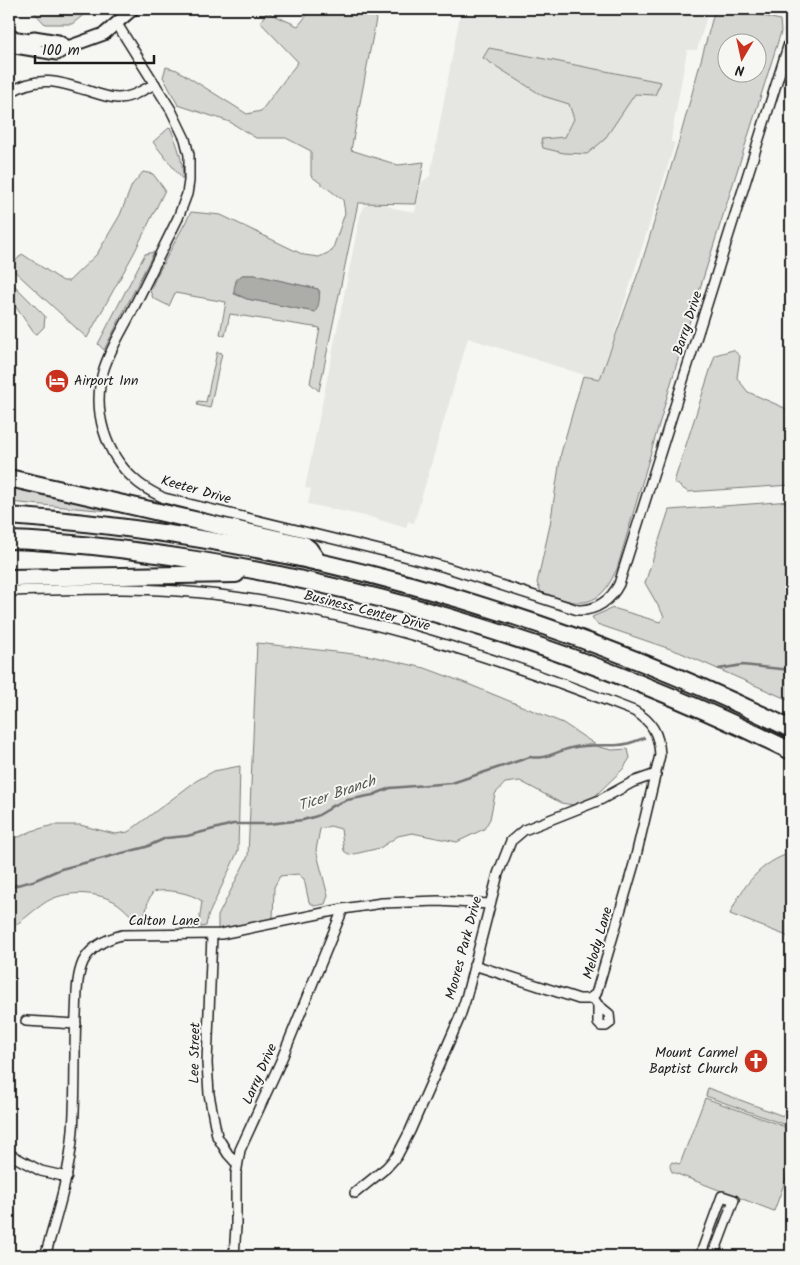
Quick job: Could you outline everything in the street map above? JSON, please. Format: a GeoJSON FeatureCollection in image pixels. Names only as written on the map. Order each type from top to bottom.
{"type":"FeatureCollection","features":[{"type":"Feature","properties":{"kind":"highway"},"geometry":{"type":"LineString","coordinates":[[9,478],[304,545],[318,562]]}},
{"type":"Feature","properties":{"kind":"highway"},"geometry":{"type":"LineString","coordinates":[[9,516],[208,539],[318,562],[452,597],[561,632],[677,677],[791,729]]}},
{"type":"Feature","properties":{"kind":"highway"},"geometry":{"type":"LineString","coordinates":[[9,540],[109,547],[207,562],[271,573],[396,602],[526,641],[596,666],[689,703],[791,751]]}},
{"type":"Feature","properties":{"kind":"highway"},"geometry":{"type":"LineString","coordinates":[[9,578],[271,573]]}},
{"type":"Feature","properties":{"kind":"main road"},"geometry":{"type":"LineString","coordinates":[[9,37],[32,41],[43,39]]}},
{"type":"Feature","properties":{"kind":"street"},"geometry":{"type":"LineString","coordinates":[[9,46],[57,54],[68,47],[99,37],[133,9]]}},
{"type":"Feature","properties":{"kind":"street","name":"Keeter Drive"},"geometry":{"type":"LineString","coordinates":[[117,24],[180,127],[189,155],[189,181],[178,218],[103,371],[100,384],[99,401],[103,430],[108,444],[124,469],[134,480],[164,498],[400,555],[578,610],[594,608]]}},
{"type":"Feature","properties":{"kind":"street"},"geometry":{"type":"LineString","coordinates":[[9,31],[58,41],[68,47]]}},
{"type":"Feature","properties":{"kind":"street","name":"Barry Drive"},"geometry":{"type":"LineString","coordinates":[[594,608],[605,602],[615,590],[628,557],[791,37]]}},
{"type":"Feature","properties":{"kind":"street"},"geometry":{"type":"LineString","coordinates":[[9,56],[18,54],[36,55],[47,52]]}},
{"type":"Feature","properties":{"kind":"street"},"geometry":{"type":"LineString","coordinates":[[9,93],[30,83],[50,81],[118,98],[130,96],[155,84]]}},
{"type":"Feature","properties":{"kind":"street","name":"Business Center Drive"},"geometry":{"type":"LineString","coordinates":[[9,591],[130,588],[219,594],[352,620],[430,641],[504,663],[569,686],[643,716],[658,737],[660,755],[656,774]]}},
{"type":"Feature","properties":{"kind":"street","name":"Moores Park Drive"},"geometry":{"type":"LineString","coordinates":[[355,1193],[386,1168],[403,1146],[459,1019],[506,849],[511,841],[519,833],[600,800],[633,782],[656,774]]}},
{"type":"Feature","properties":{"kind":"street","name":"Melody Lane"},"geometry":{"type":"LineString","coordinates":[[474,966],[578,999],[595,1001],[618,926],[656,774]]}},
{"type":"Feature","properties":{"kind":"street","name":"Calton Lane"},"geometry":{"type":"LineString","coordinates":[[44,1256],[67,1177],[74,1130],[76,1024],[80,971],[84,960],[94,948],[107,939],[122,935],[212,935],[382,903],[415,901],[490,904]]}},
{"type":"Feature","properties":{"kind":"street","name":"Larry Drive"},"geometry":{"type":"LineString","coordinates":[[234,1256],[237,1164],[240,1150],[280,1063],[343,909]]}},
{"type":"Feature","properties":{"kind":"street","name":"Lee Street"},"geometry":{"type":"LineString","coordinates":[[212,935],[207,1064],[209,1094],[217,1136],[228,1154],[237,1164]]}},
{"type":"Feature","properties":{"kind":"street"},"geometry":{"type":"LineString","coordinates":[[26,1021],[76,1024]]}},
{"type":"Feature","properties":{"kind":"street"},"geometry":{"type":"LineString","coordinates":[[9,1154],[41,1171],[67,1177]]}},
{"type":"Feature","properties":{"kind":"street"},"geometry":{"type":"LineString","coordinates":[[700,1256],[722,1196],[734,1200],[713,1256]]}},
{"type":"Feature","properties":{"kind":"shaded area"},"geometry":{"type":"Polygon","coordinates":[[[31,9],[91,9],[72,24],[45,24],[31,9]]]}},
{"type":"Feature","properties":{"kind":"shaded area"},"geometry":{"type":"Polygon","coordinates":[[[312,9],[382,9],[377,14],[351,150],[398,165],[424,162],[416,204],[358,203],[319,391],[310,383],[320,328],[230,314],[225,336],[220,334],[226,302],[175,293],[169,306],[153,298],[150,291],[191,212],[221,215],[304,255],[319,257],[332,251],[345,213],[343,200],[311,176],[311,151],[286,138],[256,138],[230,122],[178,105],[163,77],[166,67],[177,70],[247,114],[261,111],[298,62],[260,22],[267,12],[298,26],[312,9]],[[242,275],[236,280],[234,294],[247,299],[315,312],[320,292],[318,289],[255,275],[242,275]]]}},
{"type":"Feature","properties":{"kind":"shaded area"},"geometry":{"type":"Polygon","coordinates":[[[461,9],[709,9],[697,50],[687,50],[671,139],[671,142],[675,143],[600,380],[468,338],[414,523],[408,521],[406,528],[370,517],[308,504],[311,489],[305,488],[360,216],[365,205],[371,203],[385,204],[393,208],[415,212],[422,182],[430,176],[461,9]]]}},
{"type":"Feature","properties":{"kind":"shaded area"},"geometry":{"type":"Polygon","coordinates":[[[715,9],[734,9],[780,20],[781,32],[768,73],[768,32],[718,32],[718,82],[765,82],[683,342],[617,569],[607,587],[596,598],[589,601],[573,602],[541,592],[537,583],[550,525],[561,453],[583,376],[600,379],[641,265],[679,141],[715,9]]]}},
{"type":"Feature","properties":{"kind":"shaded area"},"geometry":{"type":"Polygon","coordinates":[[[489,48],[661,82],[655,95],[635,94],[604,140],[587,154],[564,153],[543,148],[541,139],[565,137],[574,119],[569,104],[543,96],[483,58],[489,48]]]}},
{"type":"Feature","properties":{"kind":"shaded area"},"geometry":{"type":"Polygon","coordinates":[[[170,127],[180,153],[183,180],[153,142],[170,127]]]}},
{"type":"Feature","properties":{"kind":"shaded area"},"geometry":{"type":"Polygon","coordinates":[[[143,172],[153,174],[165,190],[134,253],[87,338],[10,267],[22,254],[63,281],[69,281],[97,254],[120,215],[132,185],[143,172]]]}},
{"type":"Feature","properties":{"kind":"shaded area"},"geometry":{"type":"Polygon","coordinates":[[[154,252],[104,350],[98,344],[145,254],[154,252]]]}},
{"type":"Feature","properties":{"kind":"shaded area"},"geometry":{"type":"Polygon","coordinates":[[[242,275],[255,275],[318,289],[319,298],[316,310],[315,312],[247,299],[234,293],[236,283],[242,275]]]}},
{"type":"Feature","properties":{"kind":"shaded area"},"geometry":{"type":"Polygon","coordinates":[[[9,280],[45,316],[44,327],[37,334],[34,333],[9,297],[9,280]]]}},
{"type":"Feature","properties":{"kind":"shaded area"},"geometry":{"type":"Polygon","coordinates":[[[733,350],[740,356],[737,378],[748,392],[787,409],[791,416],[791,485],[688,492],[674,482],[715,355],[733,350]]]}},
{"type":"Feature","properties":{"kind":"shaded area"},"geometry":{"type":"Polygon","coordinates":[[[217,352],[222,353],[210,408],[197,405],[198,401],[206,402],[217,352]]]}},
{"type":"Feature","properties":{"kind":"shaded area"},"geometry":{"type":"Polygon","coordinates":[[[9,483],[112,508],[109,511],[9,502],[9,483]]]}},
{"type":"Feature","properties":{"kind":"shaded area"},"geometry":{"type":"Polygon","coordinates":[[[791,501],[791,701],[679,652],[597,624],[592,617],[613,608],[660,622],[664,616],[645,583],[669,510],[791,501]]]}},
{"type":"Feature","properties":{"kind":"shaded area"},"geometry":{"type":"Polygon","coordinates":[[[257,643],[371,656],[425,668],[563,723],[599,747],[612,750],[628,749],[630,758],[623,769],[595,796],[573,805],[561,803],[520,781],[505,783],[495,794],[490,819],[484,829],[457,842],[412,833],[398,836],[380,848],[350,855],[344,851],[341,829],[330,826],[320,829],[316,850],[328,896],[325,904],[315,906],[309,902],[304,879],[298,874],[280,876],[274,887],[273,919],[218,930],[218,916],[248,856],[257,643]]]}},
{"type":"Feature","properties":{"kind":"shaded area"},"geometry":{"type":"Polygon","coordinates":[[[240,766],[238,851],[208,916],[206,926],[201,927],[199,923],[202,901],[185,894],[158,891],[153,892],[148,901],[145,916],[140,921],[132,917],[114,901],[101,896],[75,894],[50,900],[9,929],[9,810],[13,832],[16,837],[53,825],[80,825],[115,834],[128,832],[196,781],[214,771],[240,766]]]}},
{"type":"Feature","properties":{"kind":"shaded area"},"geometry":{"type":"Polygon","coordinates":[[[791,853],[791,943],[788,941],[787,936],[730,914],[740,894],[754,876],[770,862],[791,853]]]}},
{"type":"Feature","properties":{"kind":"shaded area"},"geometry":{"type":"Polygon","coordinates":[[[708,1088],[791,1119],[791,1127],[706,1096],[708,1088]]]}},
{"type":"Feature","properties":{"kind":"shaded area"},"geometry":{"type":"Polygon","coordinates":[[[705,1098],[791,1129],[791,1165],[774,1211],[672,1172],[670,1164],[672,1162],[680,1164],[705,1098]]]}},
{"type":"Feature","properties":{"kind":"waterway","name":"Ticer Branch"},"geometry":{"type":"LineString","coordinates":[[719,669],[742,665],[791,670]]}},
{"type":"Feature","properties":{"kind":"waterway","name":"Ticer Branch"},"geometry":{"type":"LineString","coordinates":[[9,887],[33,881],[61,869],[146,847],[166,838],[187,836],[233,824],[268,824],[303,820],[317,816],[330,807],[347,800],[373,795],[390,788],[452,783],[530,757],[546,756],[577,747],[625,744],[644,738]]}},
{"type":"Feature","properties":{"kind":"place","name":"Airport Inn"},"geometry":{"type":"Point","coordinates":[57,381]}},
{"type":"Feature","properties":{"kind":"place","name":"Mount Carmel Baptist Church"},"geometry":{"type":"Point","coordinates":[756,1061]}}]}
